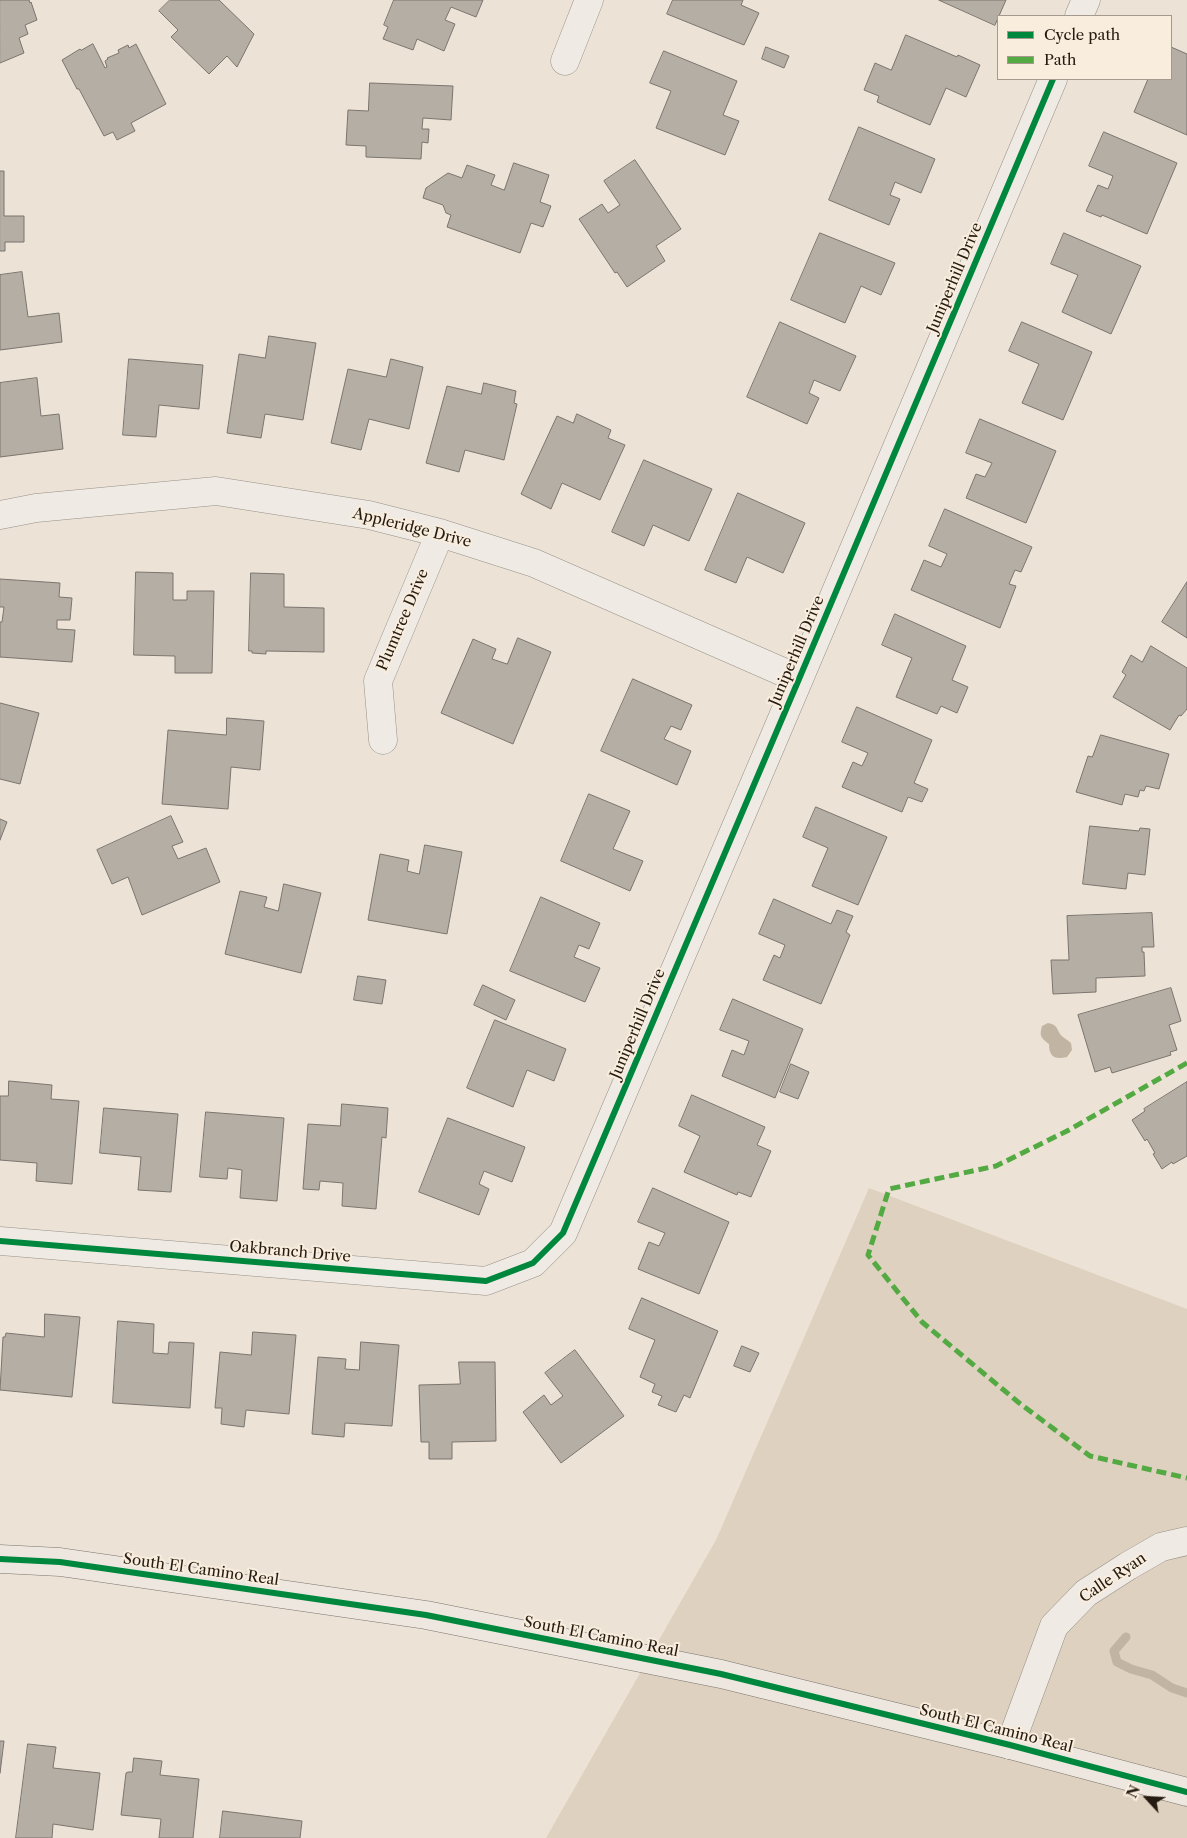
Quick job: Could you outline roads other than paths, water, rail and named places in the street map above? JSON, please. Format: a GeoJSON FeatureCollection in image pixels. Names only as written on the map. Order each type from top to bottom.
{"type":"FeatureCollection","features":[{"type":"Feature","properties":{"kind":"main road","name":"South El Camino Real"},"geometry":{"type":"LineString","coordinates":[[0,1559],[60,1562],[426,1615],[721,1674],[1010,1745],[1187,1792]]}},
{"type":"Feature","properties":{"kind":"street"},"geometry":{"type":"LineString","coordinates":[[565,61],[590,0]]}},
{"type":"Feature","properties":{"kind":"street"},"geometry":{"type":"LineString","coordinates":[[1079,15],[1086,0]]}},
{"type":"Feature","properties":{"kind":"street","name":"Juniperhill Drive"},"geometry":{"type":"LineString","coordinates":[[562,1233],[800,679],[1053,80]]}},
{"type":"Feature","properties":{"kind":"street","name":"Appleridge Drive"},"geometry":{"type":"LineString","coordinates":[[0,515],[36,508],[216,490],[369,515],[440,533],[534,563],[800,679]]}},
{"type":"Feature","properties":{"kind":"street","name":"Plumtree Drive"},"geometry":{"type":"LineString","coordinates":[[382,740],[378,681],[440,533]]}},
{"type":"Feature","properties":{"kind":"street","name":"Oakbranch Drive"},"geometry":{"type":"LineString","coordinates":[[0,1241],[486,1281],[533,1263],[562,1233]]}},
{"type":"Feature","properties":{"kind":"street","name":"Calle Ryan"},"geometry":{"type":"LineString","coordinates":[[1010,1745],[1054,1626],[1086,1593],[1128,1566],[1161,1547],[1187,1541]]}},
{"type":"Feature","properties":{"kind":"waterway"},"geometry":{"type":"LineString","coordinates":[[1126,1637],[1114,1651],[1117,1662],[1131,1669],[1152,1675],[1172,1688],[1187,1693]]}}]}
